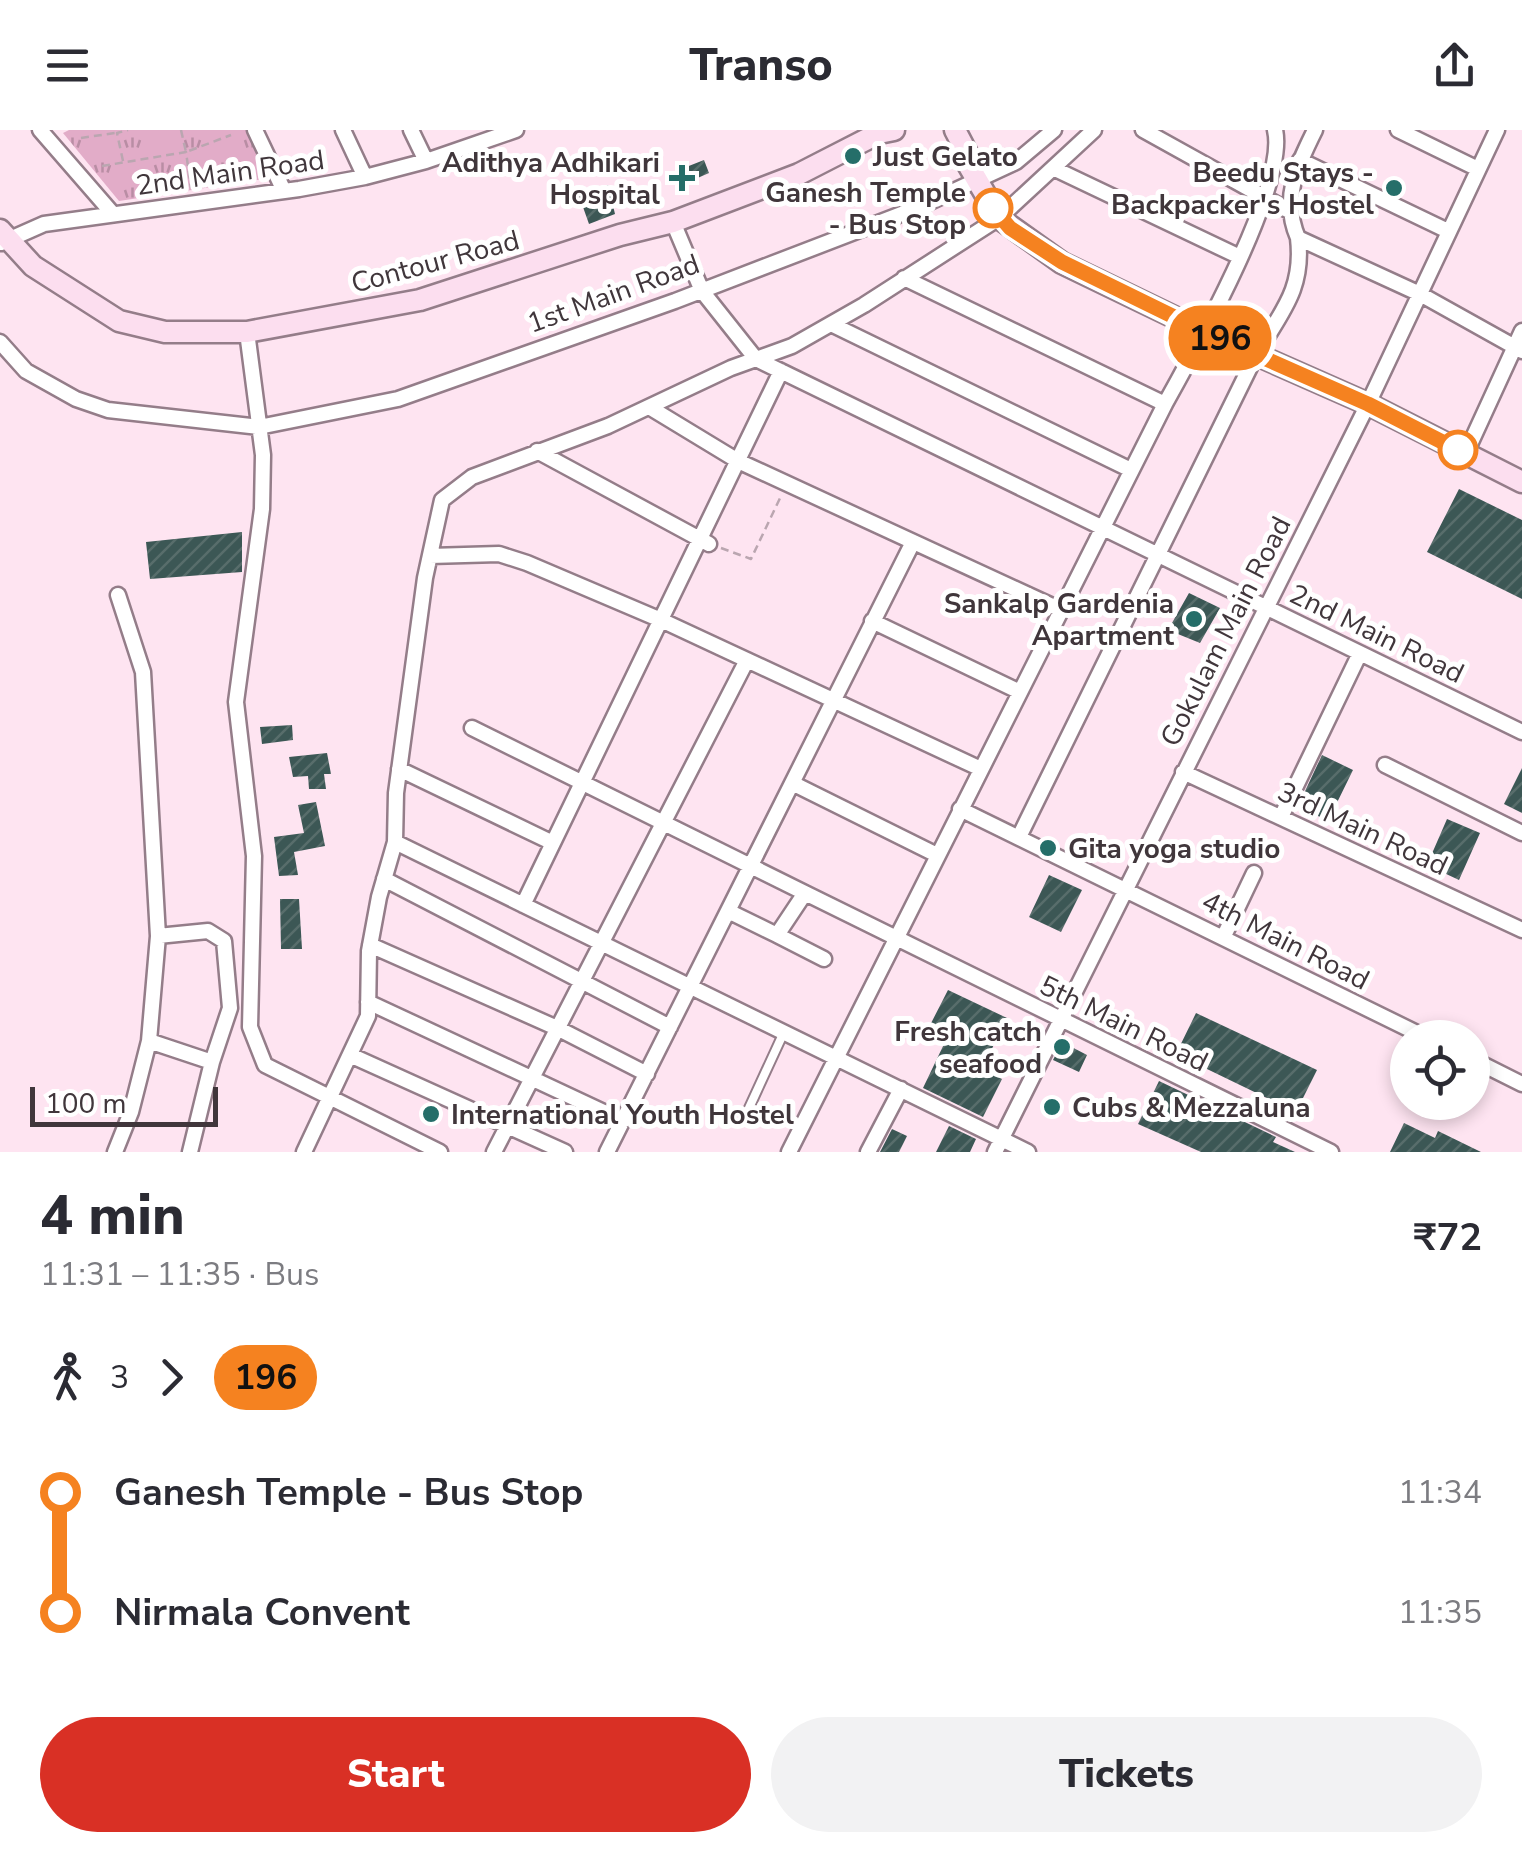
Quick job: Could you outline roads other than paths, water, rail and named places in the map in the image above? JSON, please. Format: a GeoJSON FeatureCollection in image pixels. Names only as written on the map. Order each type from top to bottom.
{"type":"FeatureCollection","features":[{"type":"Feature","properties":{"kind":"main road"},"geometry":{"type":"LineString","coordinates":[[943,130],[958,157],[966,161]]}},
{"type":"Feature","properties":{"kind":"main road"},"geometry":{"type":"LineString","coordinates":[[955,130],[967,153],[966,161],[999,218],[1062,262],[1205,332],[1368,404],[1522,482]]}},
{"type":"Feature","properties":{"kind":"main road","name":"Contour Road"},"geometry":{"type":"LineString","coordinates":[[3,237],[33,266],[119,321],[165,332],[247,332],[420,300],[620,235],[674,222],[799,174],[885,131]]}},
{"type":"Feature","properties":{"kind":"street"},"geometry":{"type":"LineString","coordinates":[[40,130],[113,214]]}},
{"type":"Feature","properties":{"kind":"street"},"geometry":{"type":"LineString","coordinates":[[256,130],[284,191]]}},
{"type":"Feature","properties":{"kind":"street"},"geometry":{"type":"LineString","coordinates":[[343,130],[365,177]]}},
{"type":"Feature","properties":{"kind":"street"},"geometry":{"type":"LineString","coordinates":[[411,130],[426,161]]}},
{"type":"Feature","properties":{"kind":"street","name":"1st Main Road"},"geometry":{"type":"LineString","coordinates":[[0,342],[26,372],[76,399],[108,410],[259,426],[398,399],[702,291],[916,208],[1026,156],[1054,130]]}},
{"type":"Feature","properties":{"kind":"street"},"geometry":{"type":"LineString","coordinates":[[304,1152],[368,1016],[370,945],[395,842],[400,769],[430,556],[442,500],[472,477],[608,426],[792,346],[832,324],[999,218],[1094,130]]}},
{"type":"Feature","properties":{"kind":"street"},"geometry":{"type":"LineString","coordinates":[[1143,130],[1518,349]]}},
{"type":"Feature","properties":{"kind":"street"},"geometry":{"type":"LineString","coordinates":[[1019,837],[1256,355],[1296,286],[1301,266],[1282,212],[1275,130]]}},
{"type":"Feature","properties":{"kind":"street"},"geometry":{"type":"LineString","coordinates":[[789,1152],[1240,257],[1282,212],[1300,160],[1316,130]]}},
{"type":"Feature","properties":{"kind":"street"},"geometry":{"type":"LineString","coordinates":[[1398,130],[1478,169]]}},
{"type":"Feature","properties":{"kind":"street","name":"Gokulam Main Road"},"geometry":{"type":"LineString","coordinates":[[998,1145],[1368,404],[1497,130]]}},
{"type":"Feature","properties":{"kind":"street","name":"2nd Main Road"},"geometry":{"type":"LineString","coordinates":[[3,237],[44,224],[365,177],[426,161],[511,131]]}},
{"type":"Feature","properties":{"kind":"street"},"geometry":{"type":"LineString","coordinates":[[1300,160],[1448,231]]}},
{"type":"Feature","properties":{"kind":"street"},"geometry":{"type":"LineString","coordinates":[[1055,169],[1240,257]]}},
{"type":"Feature","properties":{"kind":"street"},"geometry":{"type":"LineString","coordinates":[[674,222],[702,291],[756,359]]}},
{"type":"Feature","properties":{"kind":"street"},"geometry":{"type":"LineString","coordinates":[[904,278],[1165,404]]}},
{"type":"Feature","properties":{"kind":"street"},"geometry":{"type":"LineString","coordinates":[[832,324],[1132,470]]}},
{"type":"Feature","properties":{"kind":"street"},"geometry":{"type":"LineString","coordinates":[[1466,454],[1518,349],[1522,331]]}},
{"type":"Feature","properties":{"kind":"street"},"geometry":{"type":"LineString","coordinates":[[247,332],[263,455],[262,509],[236,702],[254,856],[250,1027],[264,1065],[440,1152]]}},
{"type":"Feature","properties":{"kind":"street","name":"2nd Main Road"},"geometry":{"type":"LineString","coordinates":[[756,359],[1522,732]]}},
{"type":"Feature","properties":{"kind":"street"},"geometry":{"type":"LineString","coordinates":[[523,904],[661,620],[705,542],[738,461],[782,371]]}},
{"type":"Feature","properties":{"kind":"street"},"geometry":{"type":"LineString","coordinates":[[649,406],[786,487],[1061,610]]}},
{"type":"Feature","properties":{"kind":"street"},"geometry":{"type":"LineString","coordinates":[[538,451],[705,542]]}},
{"type":"Feature","properties":{"kind":"street"},"geometry":{"type":"LineString","coordinates":[[607,1152],[913,542]]}},
{"type":"Feature","properties":{"kind":"street"},"geometry":{"type":"LineString","coordinates":[[430,556],[500,554],[661,620],[981,769]]}},
{"type":"Feature","properties":{"kind":"street"},"geometry":{"type":"LineString","coordinates":[[116,1152],[150,1041],[158,936],[143,672],[118,595]]}},
{"type":"Feature","properties":{"kind":"street"},"geometry":{"type":"LineString","coordinates":[[872,622],[1020,692]]}},
{"type":"Feature","properties":{"kind":"street"},"geometry":{"type":"LineString","coordinates":[[1281,818],[1360,652]]}},
{"type":"Feature","properties":{"kind":"street"},"geometry":{"type":"LineString","coordinates":[[494,1152],[747,660]]}},
{"type":"Feature","properties":{"kind":"street","name":"5th Main Road"},"geometry":{"type":"LineString","coordinates":[[472,728],[1330,1152]]}},
{"type":"Feature","properties":{"kind":"street"},"geometry":{"type":"LineString","coordinates":[[1384,765],[1522,833]]}},
{"type":"Feature","properties":{"kind":"street"},"geometry":{"type":"LineString","coordinates":[[400,769],[553,842]]}},
{"type":"Feature","properties":{"kind":"street","name":"3rd Main Road"},"geometry":{"type":"LineString","coordinates":[[1183,772],[1522,930]]}},
{"type":"Feature","properties":{"kind":"street"},"geometry":{"type":"LineString","coordinates":[[792,783],[937,854]]}},
{"type":"Feature","properties":{"kind":"street","name":"4th Main Road"},"geometry":{"type":"LineString","coordinates":[[960,809],[1390,1020]]}},
{"type":"Feature","properties":{"kind":"street"},"geometry":{"type":"LineString","coordinates":[[395,842],[902,1089],[998,1145],[1028,1152]]}},
{"type":"Feature","properties":{"kind":"street"},"geometry":{"type":"LineString","coordinates":[[1224,938],[1254,874]]}},
{"type":"Feature","properties":{"kind":"street"},"geometry":{"type":"LineString","coordinates":[[384,878],[670,1027]]}},
{"type":"Feature","properties":{"kind":"street"},"geometry":{"type":"LineString","coordinates":[[777,935],[805,893]]}},
{"type":"Feature","properties":{"kind":"street"},"geometry":{"type":"LineString","coordinates":[[728,911],[824,960]]}},
{"type":"Feature","properties":{"kind":"street"},"geometry":{"type":"LineString","coordinates":[[158,936],[208,931],[224,941],[230,1008],[190,1152]]}},
{"type":"Feature","properties":{"kind":"street"},"geometry":{"type":"LineString","coordinates":[[370,945],[557,1028],[646,1074]]}},
{"type":"Feature","properties":{"kind":"street"},"geometry":{"type":"LineString","coordinates":[[368,1002],[623,1121]]}},
{"type":"Feature","properties":{"kind":"street"},"geometry":{"type":"LineString","coordinates":[[150,1041],[212,1062]]}},
{"type":"Feature","properties":{"kind":"street"},"geometry":{"type":"LineString","coordinates":[[350,1055],[565,1152]]}},
{"type":"Feature","properties":{"kind":"street"},"geometry":{"type":"LineString","coordinates":[[1490,1068],[1522,1084]]}},
{"type":"Feature","properties":{"kind":"street"},"geometry":{"type":"LineString","coordinates":[[868,1152],[902,1089]]}},
{"type":"Feature","properties":{"kind":"street"},"geometry":{"type":"LineString","coordinates":[[403,1152],[411,1137]]}},
{"type":"Feature","properties":{"kind":"lane"},"geometry":{"type":"LineString","coordinates":[[749,1108],[784,1032]]}},
{"type":"Feature","properties":{"kind":"place","name":"Just Gelato"},"geometry":{"type":"Point","coordinates":[853,156]}},
{"type":"Feature","properties":{"kind":"place","name":"Adithya Adhikari Hospital"},"geometry":{"type":"Point","coordinates":[682,178]}},
{"type":"Feature","properties":{"kind":"place","name":"Beedu Stays - Backpacker's Hostel"},"geometry":{"type":"Point","coordinates":[1394,188]}},
{"type":"Feature","properties":{"kind":"place","name":"Ganesh Temple - Bus Stop"},"geometry":{"type":"Point","coordinates":[993,208]}},
{"type":"Feature","properties":{"kind":"place","name":"Sankalp Gardenia Apartment"},"geometry":{"type":"Point","coordinates":[1194,619]}},
{"type":"Feature","properties":{"kind":"place","name":"Gita yoga studio"},"geometry":{"type":"Point","coordinates":[1048,848]}},
{"type":"Feature","properties":{"kind":"place","name":"Fresh catch seafood"},"geometry":{"type":"Point","coordinates":[1062,1047]}},
{"type":"Feature","properties":{"kind":"place","name":"Cubs & Mezzaluna"},"geometry":{"type":"Point","coordinates":[1052,1107]}},
{"type":"Feature","properties":{"kind":"place","name":"International Youth Hostel"},"geometry":{"type":"Point","coordinates":[431,1114]}}]}
